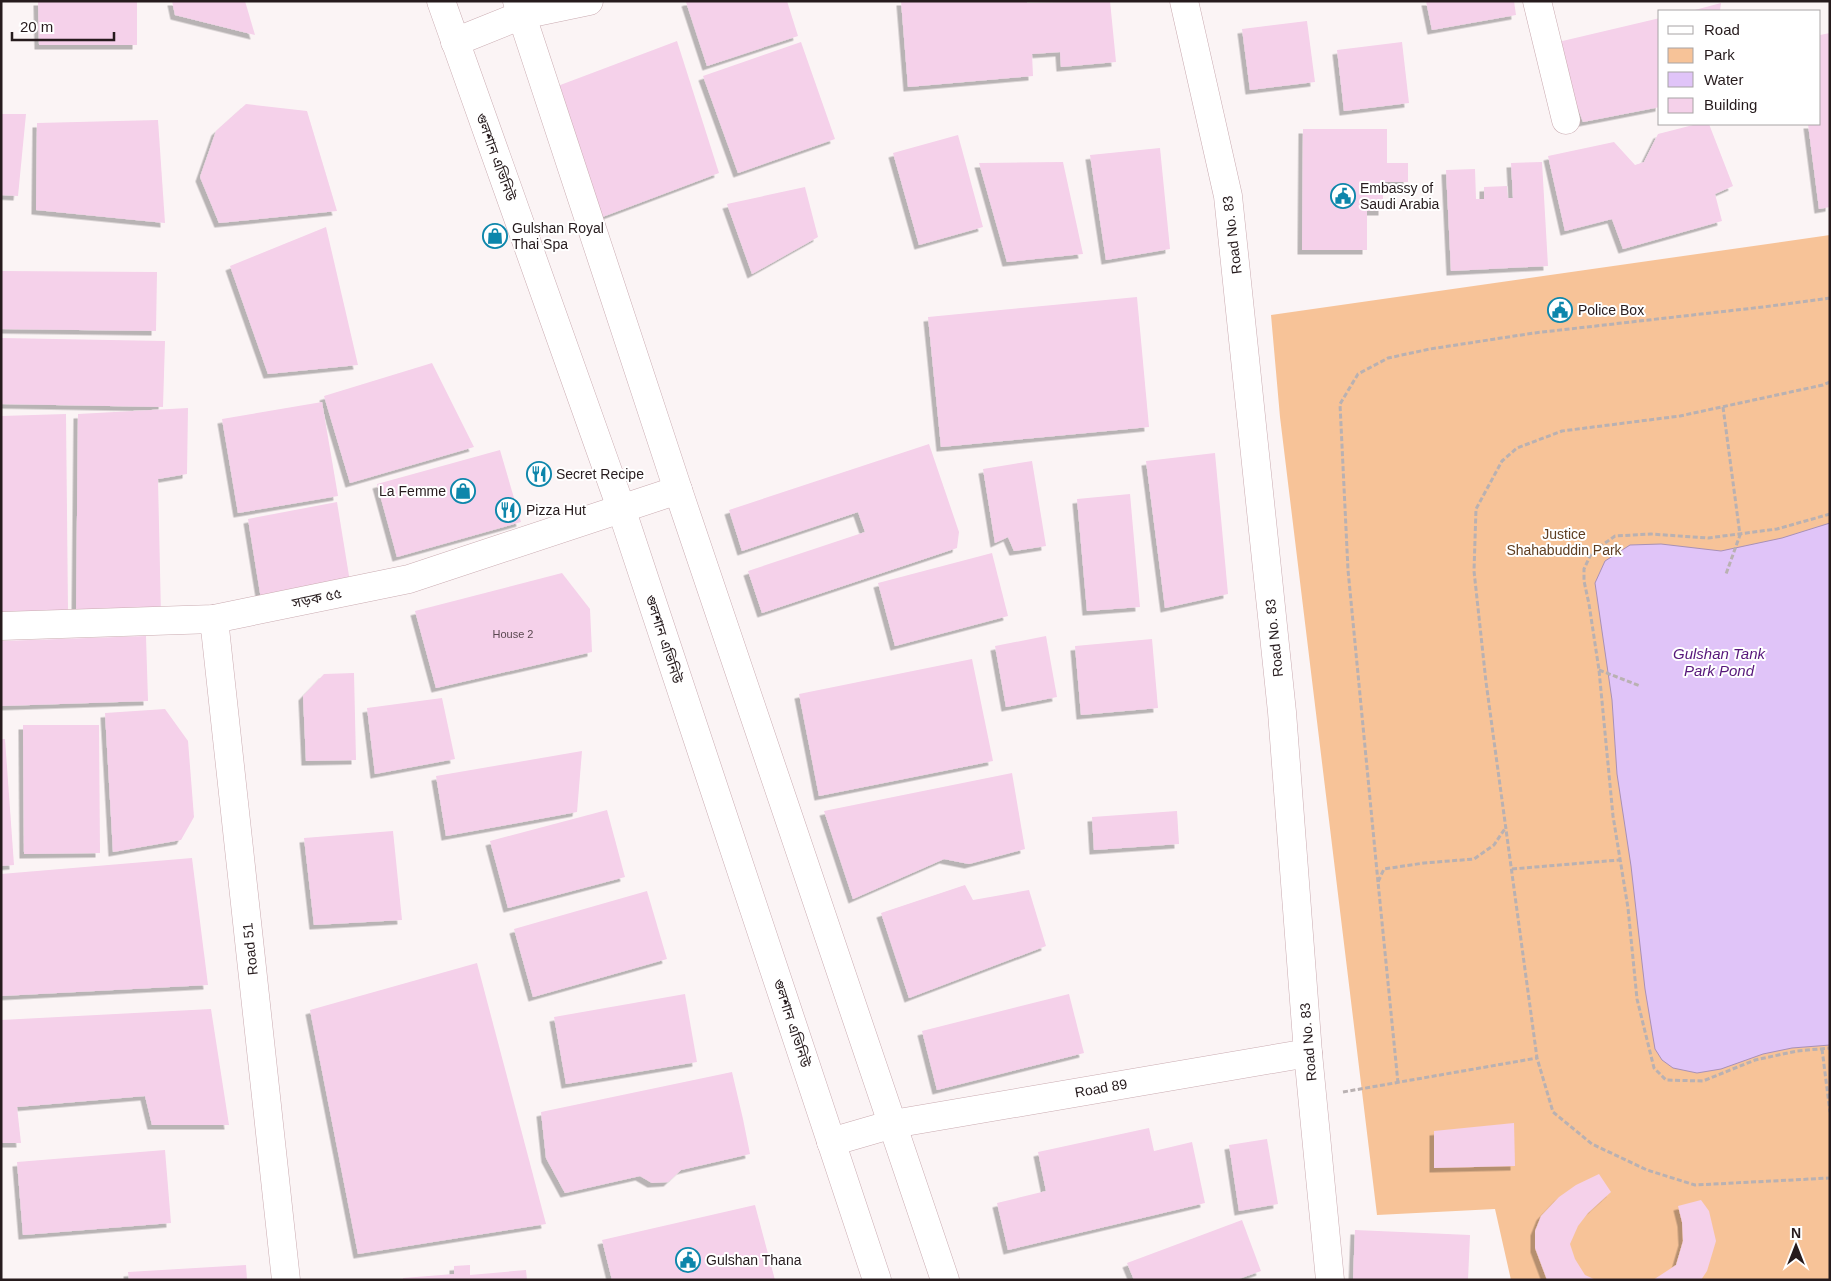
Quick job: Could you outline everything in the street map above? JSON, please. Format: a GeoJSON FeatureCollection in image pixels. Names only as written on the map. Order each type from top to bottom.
{"type":"FeatureCollection","features":[{"type":"Feature","properties":{"kind":"street","name":"গুলশান এভিনিউ"},"geometry":{"type":"LineString","coordinates":[[441,1],[621,508],[877,1280]]}},
{"type":"Feature","properties":{"kind":"street"},"geometry":{"type":"LineString","coordinates":[[455,42],[520,8],[589,1]]}},
{"type":"Feature","properties":{"kind":"street","name":"Road No. 83"},"geometry":{"type":"LineString","coordinates":[[1184,1],[1228,196],[1282,712],[1308,1053],[1330,1280]]}},
{"type":"Feature","properties":{"kind":"street"},"geometry":{"type":"LineString","coordinates":[[1537,1],[1566,120]]}},
{"type":"Feature","properties":{"kind":"street"},"geometry":{"type":"LineString","coordinates":[[520,8],[561,138],[678,490],[945,1280]]}},
{"type":"Feature","properties":{"kind":"street","name":"সড়ক ৫৫"},"geometry":{"type":"LineString","coordinates":[[1,626],[214,619],[409,579],[678,490]]}},
{"type":"Feature","properties":{"kind":"street","name":"Road 51"},"geometry":{"type":"LineString","coordinates":[[214,619],[286,1280]]}},
{"type":"Feature","properties":{"kind":"street","name":"Road 89"},"geometry":{"type":"LineString","coordinates":[[831,1142],[893,1124],[1308,1053]]}},
{"type":"Feature","properties":{"kind":"path"},"geometry":{"type":"LineString","coordinates":[[1398,1082],[1348,570],[1340,404],[1358,374],[1388,358],[1430,349],[1534,333],[1830,298]]}},
{"type":"Feature","properties":{"kind":"path"},"geometry":{"type":"LineString","coordinates":[[1830,382],[1680,416],[1562,431],[1517,448],[1502,461],[1476,509],[1474,572],[1486,682],[1537,1058],[1553,1112],[1592,1144],[1647,1170],[1695,1185],[1830,1178]]}},
{"type":"Feature","properties":{"kind":"path"},"geometry":{"type":"LineString","coordinates":[[1723,407],[1740,535],[1726,574]]}},
{"type":"Feature","properties":{"kind":"path"},"geometry":{"type":"LineString","coordinates":[[1830,514],[1776,529],[1740,535],[1708,538],[1651,534],[1615,536],[1590,556],[1584,569],[1584,581],[1599,670],[1605,747],[1628,908],[1637,999],[1654,1068],[1666,1080],[1703,1081],[1755,1060],[1797,1051],[1830,1048]]}},
{"type":"Feature","properties":{"kind":"path"},"geometry":{"type":"LineString","coordinates":[[1599,670],[1640,686]]}},
{"type":"Feature","properties":{"kind":"path"},"geometry":{"type":"LineString","coordinates":[[1378,882],[1384,869],[1424,863],[1474,859],[1494,844],[1506,826]]}},
{"type":"Feature","properties":{"kind":"path"},"geometry":{"type":"LineString","coordinates":[[1512,869],[1620,860]]}},
{"type":"Feature","properties":{"kind":"path"},"geometry":{"type":"LineString","coordinates":[[1822,1049],[1830,1112]]}},
{"type":"Feature","properties":{"kind":"path"},"geometry":{"type":"LineString","coordinates":[[1312,1097],[1537,1058]]}},
{"type":"Feature","properties":{"kind":"green space","name":"Justice Shahabuddin Park"},"geometry":{"type":"Polygon","coordinates":[[[1830,235],[1830,1280],[1511,1280],[1495,1209],[1377,1215],[1280,417],[1271,315],[1830,235]]]}},
{"type":"Feature","properties":{"kind":"water","name":"Gulshan Tank Park Pond"},"geometry":{"type":"Polygon","coordinates":[[[1830,523],[1830,1045],[1792,1048],[1763,1054],[1721,1069],[1697,1073],[1673,1068],[1662,1060],[1655,1049],[1645,989],[1631,866],[1617,774],[1612,700],[1595,583],[1605,561],[1630,545],[1661,544],[1721,551],[1782,538],[1830,523]]]}},
{"type":"Feature","properties":{"kind":"building"},"geometry":{"type":"Polygon","coordinates":[[[38,1],[137,1],[137,45],[39,45],[38,1]]]}},
{"type":"Feature","properties":{"kind":"building"},"geometry":{"type":"Polygon","coordinates":[[[172,1],[245,1],[255,35],[175,15],[172,1]]]}},
{"type":"Feature","properties":{"kind":"building"},"geometry":{"type":"Polygon","coordinates":[[[787,1],[798,36],[707,66],[686,2],[787,1]]]}},
{"type":"Feature","properties":{"kind":"building"},"geometry":{"type":"Polygon","coordinates":[[[901,1],[1027,1],[1027,3],[1110,1],[1116,62],[1061,67],[1060,52],[1032,54],[1033,76],[908,87],[901,1]]]}},
{"type":"Feature","properties":{"kind":"building"},"geometry":{"type":"Polygon","coordinates":[[[1426,1],[1514,1],[1516,15],[1432,30],[1426,1]]]}},
{"type":"Feature","properties":{"kind":"building"},"geometry":{"type":"Polygon","coordinates":[[[1721,3],[1720,10],[1695,10],[1721,3]]]}},
{"type":"Feature","properties":{"kind":"building"},"geometry":{"type":"Polygon","coordinates":[[[1658,18],[1658,107],[1583,122],[1554,43],[1658,18]]]}},
{"type":"Feature","properties":{"kind":"building"},"geometry":{"type":"Polygon","coordinates":[[[1307,21],[1315,82],[1250,90],[1242,29],[1307,21]]]}},
{"type":"Feature","properties":{"kind":"building"},"geometry":{"type":"Polygon","coordinates":[[[1830,33],[1830,207],[1819,209],[1808,125],[1821,125],[1821,35],[1830,33]]]}},
{"type":"Feature","properties":{"kind":"building"},"geometry":{"type":"Polygon","coordinates":[[[677,41],[719,173],[597,219],[555,87],[677,41]]]}},
{"type":"Feature","properties":{"kind":"building"},"geometry":{"type":"Polygon","coordinates":[[[801,42],[835,139],[738,173],[703,76],[801,42]]]}},
{"type":"Feature","properties":{"kind":"building"},"geometry":{"type":"Polygon","coordinates":[[[1402,42],[1409,103],[1344,111],[1337,50],[1402,42]]]}},
{"type":"Feature","properties":{"kind":"building"},"geometry":{"type":"Polygon","coordinates":[[[246,104],[307,111],[337,211],[219,223],[200,177],[216,131],[246,104]]]}},
{"type":"Feature","properties":{"kind":"building"},"geometry":{"type":"Polygon","coordinates":[[[1,114],[26,114],[18,196],[1,195],[1,114]]]}},
{"type":"Feature","properties":{"kind":"building"},"geometry":{"type":"Polygon","coordinates":[[[158,120],[165,223],[36,210],[37,123],[158,120]]]}},
{"type":"Feature","properties":{"kind":"building"},"geometry":{"type":"Polygon","coordinates":[[[1693,125],[1709,125],[1733,186],[1715,194],[1722,221],[1623,249],[1612,219],[1565,231],[1548,156],[1614,142],[1635,165],[1644,162],[1658,134],[1693,125]]]}},
{"type":"Feature","properties":{"kind":"building","name":"Embassy of Saudi Arabia"},"geometry":{"type":"Polygon","coordinates":[[[1303,129],[1387,129],[1387,163],[1408,163],[1408,182],[1383,182],[1383,211],[1367,211],[1367,250],[1302,250],[1303,129]]]}},
{"type":"Feature","properties":{"kind":"building"},"geometry":{"type":"Polygon","coordinates":[[[958,135],[983,227],[919,245],[893,153],[958,135]]]}},
{"type":"Feature","properties":{"kind":"building"},"geometry":{"type":"Polygon","coordinates":[[[1160,148],[1170,249],[1106,260],[1090,155],[1160,148]]]}},
{"type":"Feature","properties":{"kind":"building"},"geometry":{"type":"Polygon","coordinates":[[[1063,162],[1083,254],[1007,262],[979,163],[1063,162]]]}},
{"type":"Feature","properties":{"kind":"building"},"geometry":{"type":"Polygon","coordinates":[[[1542,162],[1548,266],[1451,271],[1446,170],[1475,169],[1476,199],[1484,199],[1484,187],[1507,186],[1508,198],[1513,198],[1511,163],[1542,162]]]}},
{"type":"Feature","properties":{"kind":"building"},"geometry":{"type":"Polygon","coordinates":[[[805,187],[818,237],[752,274],[727,204],[805,187]]]}},
{"type":"Feature","properties":{"kind":"building"},"geometry":{"type":"Polygon","coordinates":[[[326,227],[358,365],[268,374],[230,266],[326,227]]]}},
{"type":"Feature","properties":{"kind":"building"},"geometry":{"type":"Polygon","coordinates":[[[1,271],[157,272],[156,331],[1,329],[1,271]]]}},
{"type":"Feature","properties":{"kind":"building"},"geometry":{"type":"Polygon","coordinates":[[[1137,297],[1149,427],[941,447],[928,317],[1137,297]]]}},
{"type":"Feature","properties":{"kind":"building"},"geometry":{"type":"Polygon","coordinates":[[[1,338],[165,341],[163,407],[1,404],[1,338]]]}},
{"type":"Feature","properties":{"kind":"building"},"geometry":{"type":"Polygon","coordinates":[[[432,363],[474,447],[350,483],[324,396],[432,363]]]}},
{"type":"Feature","properties":{"kind":"building"},"geometry":{"type":"Polygon","coordinates":[[[322,402],[338,496],[238,513],[222,419],[322,402]]]}},
{"type":"Feature","properties":{"kind":"building"},"geometry":{"type":"Polygon","coordinates":[[[188,408],[187,474],[158,479],[161,615],[76,617],[78,414],[188,408]]]}},
{"type":"Feature","properties":{"kind":"building"},"geometry":{"type":"Polygon","coordinates":[[[66,414],[68,610],[1,612],[1,416],[66,414]]]}},
{"type":"Feature","properties":{"kind":"building"},"geometry":{"type":"Polygon","coordinates":[[[929,444],[959,532],[957,548],[762,613],[748,571],[865,532],[858,512],[742,551],[729,510],[929,444]]]}},
{"type":"Feature","properties":{"kind":"building"},"geometry":{"type":"Polygon","coordinates":[[[500,450],[521,522],[397,557],[377,484],[500,450]]]}},
{"type":"Feature","properties":{"kind":"building"},"geometry":{"type":"Polygon","coordinates":[[[1215,453],[1228,594],[1165,608],[1146,461],[1215,453]]]}},
{"type":"Feature","properties":{"kind":"building"},"geometry":{"type":"Polygon","coordinates":[[[1032,461],[1046,546],[1014,551],[1008,537],[995,543],[983,469],[1032,461]]]}},
{"type":"Feature","properties":{"kind":"building"},"geometry":{"type":"Polygon","coordinates":[[[1130,494],[1140,607],[1087,611],[1077,499],[1130,494]]]}},
{"type":"Feature","properties":{"kind":"building"},"geometry":{"type":"Polygon","coordinates":[[[337,502],[350,582],[261,599],[248,519],[337,502]]]}},
{"type":"Feature","properties":{"kind":"building"},"geometry":{"type":"Polygon","coordinates":[[[992,553],[1008,616],[895,646],[878,583],[992,553]]]}},
{"type":"Feature","properties":{"kind":"building"},"geometry":{"type":"Polygon","coordinates":[[[562,573],[590,609],[592,652],[436,688],[415,611],[562,573]]]}},
{"type":"Feature","properties":{"kind":"building"},"geometry":{"type":"Polygon","coordinates":[[[146,636],[148,701],[1,706],[1,641],[146,636]]]}},
{"type":"Feature","properties":{"kind":"building"},"geometry":{"type":"Polygon","coordinates":[[[1046,636],[1057,697],[1006,707],[995,646],[1046,636]]]}},
{"type":"Feature","properties":{"kind":"building"},"geometry":{"type":"Polygon","coordinates":[[[1152,639],[1158,708],[1081,715],[1075,646],[1152,639]]]}},
{"type":"Feature","properties":{"kind":"building"},"geometry":{"type":"Polygon","coordinates":[[[972,659],[993,761],[819,796],[799,694],[972,659]]]}},
{"type":"Feature","properties":{"kind":"building"},"geometry":{"type":"Polygon","coordinates":[[[354,673],[356,760],[306,761],[303,696],[324,674],[354,673]]]}},
{"type":"Feature","properties":{"kind":"building"},"geometry":{"type":"Polygon","coordinates":[[[442,698],[455,759],[375,774],[367,708],[442,698]]]}},
{"type":"Feature","properties":{"kind":"building"},"geometry":{"type":"Polygon","coordinates":[[[165,709],[188,741],[194,817],[181,840],[113,852],[105,713],[165,709]]]}},
{"type":"Feature","properties":{"kind":"building"},"geometry":{"type":"Polygon","coordinates":[[[23,725],[99,725],[100,853],[24,854],[23,725]]]}},
{"type":"Feature","properties":{"kind":"building"},"geometry":{"type":"Polygon","coordinates":[[[1,739],[5,739],[14,865],[1,866],[1,739]]]}},
{"type":"Feature","properties":{"kind":"building"},"geometry":{"type":"Polygon","coordinates":[[[582,751],[577,812],[446,836],[436,776],[582,751]]]}},
{"type":"Feature","properties":{"kind":"building"},"geometry":{"type":"Polygon","coordinates":[[[1012,773],[1025,849],[969,864],[944,859],[853,899],[824,811],[1012,773]]]}},
{"type":"Feature","properties":{"kind":"building"},"geometry":{"type":"Polygon","coordinates":[[[607,810],[625,877],[508,908],[490,841],[607,810]]]}},
{"type":"Feature","properties":{"kind":"building"},"geometry":{"type":"Polygon","coordinates":[[[1177,811],[1179,844],[1094,850],[1092,817],[1177,811]]]}},
{"type":"Feature","properties":{"kind":"building"},"geometry":{"type":"Polygon","coordinates":[[[393,831],[402,920],[314,925],[304,838],[393,831]]]}},
{"type":"Feature","properties":{"kind":"building"},"geometry":{"type":"Polygon","coordinates":[[[192,858],[208,985],[1,996],[1,874],[192,858]]]}},
{"type":"Feature","properties":{"kind":"building"},"geometry":{"type":"Polygon","coordinates":[[[965,885],[973,900],[1029,890],[1046,946],[909,998],[881,913],[965,885]]]}},
{"type":"Feature","properties":{"kind":"building"},"geometry":{"type":"Polygon","coordinates":[[[647,891],[667,959],[533,997],[514,929],[647,891]]]}},
{"type":"Feature","properties":{"kind":"building"},"geometry":{"type":"Polygon","coordinates":[[[477,963],[546,1224],[358,1254],[310,1010],[477,963]]]}},
{"type":"Feature","properties":{"kind":"building"},"geometry":{"type":"Polygon","coordinates":[[[685,994],[697,1062],[566,1084],[554,1017],[685,994]]]}},
{"type":"Feature","properties":{"kind":"building"},"geometry":{"type":"Polygon","coordinates":[[[1069,994],[1084,1053],[937,1090],[922,1031],[1069,994]]]}},
{"type":"Feature","properties":{"kind":"building"},"geometry":{"type":"Polygon","coordinates":[[[211,1009],[229,1125],[152,1125],[145,1096],[17,1107],[21,1143],[1,1143],[1,1020],[211,1009]]]}},
{"type":"Feature","properties":{"kind":"building"},"geometry":{"type":"Polygon","coordinates":[[[732,1072],[750,1154],[681,1170],[668,1182],[652,1183],[640,1176],[565,1193],[546,1158],[541,1112],[732,1072]]]}},
{"type":"Feature","properties":{"kind":"building"},"geometry":{"type":"Polygon","coordinates":[[[1514,1123],[1515,1166],[1434,1168],[1434,1131],[1514,1123]]]}},
{"type":"Feature","properties":{"kind":"building"},"geometry":{"type":"Polygon","coordinates":[[[1149,1128],[1154,1151],[1192,1142],[1205,1203],[1008,1250],[997,1203],[1046,1191],[1038,1152],[1149,1128]]]}},
{"type":"Feature","properties":{"kind":"building"},"geometry":{"type":"Polygon","coordinates":[[[1267,1139],[1278,1204],[1239,1211],[1229,1145],[1267,1139]]]}},
{"type":"Feature","properties":{"kind":"building"},"geometry":{"type":"Polygon","coordinates":[[[165,1150],[171,1223],[23,1235],[17,1162],[165,1150]]]}},
{"type":"Feature","properties":{"kind":"building"},"geometry":{"type":"Polygon","coordinates":[[[1599,1174],[1611,1192],[1588,1213],[1578,1226],[1570,1244],[1575,1259],[1585,1275],[1596,1280],[1547,1280],[1535,1248],[1535,1231],[1541,1216],[1559,1197],[1576,1185],[1599,1174]]]}},
{"type":"Feature","properties":{"kind":"building"},"geometry":{"type":"Polygon","coordinates":[[[1701,1200],[1709,1211],[1716,1241],[1707,1271],[1701,1280],[1653,1280],[1676,1265],[1683,1241],[1682,1222],[1678,1206],[1701,1200]]]}},
{"type":"Feature","properties":{"kind":"building","name":"Gulshan Thana"},"geometry":{"type":"Polygon","coordinates":[[[755,1205],[775,1280],[612,1280],[602,1240],[755,1205]]]}},
{"type":"Feature","properties":{"kind":"building"},"geometry":{"type":"Polygon","coordinates":[[[1242,1220],[1261,1271],[1236,1280],[1134,1280],[1127,1263],[1242,1220]]]}},
{"type":"Feature","properties":{"kind":"building"},"geometry":{"type":"Polygon","coordinates":[[[1355,1230],[1470,1235],[1468,1280],[1353,1280],[1355,1230]]]}},
{"type":"Feature","properties":{"kind":"building"},"geometry":{"type":"Polygon","coordinates":[[[246,1265],[247,1280],[129,1280],[128,1272],[246,1265]]]}},
{"type":"Feature","properties":{"kind":"building"},"geometry":{"type":"Polygon","coordinates":[[[470,1265],[470,1275],[526,1270],[527,1280],[403,1280],[403,1278],[454,1274],[454,1266],[470,1265]]]}},
{"type":"Feature","properties":{"kind":"place","name":"Embassy of Saudi Arabia"},"geometry":{"type":"Point","coordinates":[1343,196]}},
{"type":"Feature","properties":{"kind":"place","name":"Gulshan Royal Thai Spa"},"geometry":{"type":"Point","coordinates":[495,236]}},
{"type":"Feature","properties":{"kind":"place","name":"Police Box"},"geometry":{"type":"Point","coordinates":[1560,310]}},
{"type":"Feature","properties":{"kind":"place","name":"Secret Recipe"},"geometry":{"type":"Point","coordinates":[539,474]}},
{"type":"Feature","properties":{"kind":"place","name":"La Femme"},"geometry":{"type":"Point","coordinates":[463,491]}},
{"type":"Feature","properties":{"kind":"place","name":"Pizza Hut"},"geometry":{"type":"Point","coordinates":[508,510]}},
{"type":"Feature","properties":{"kind":"place","name":"Gulshan Thana"},"geometry":{"type":"Point","coordinates":[688,1260]}}]}
